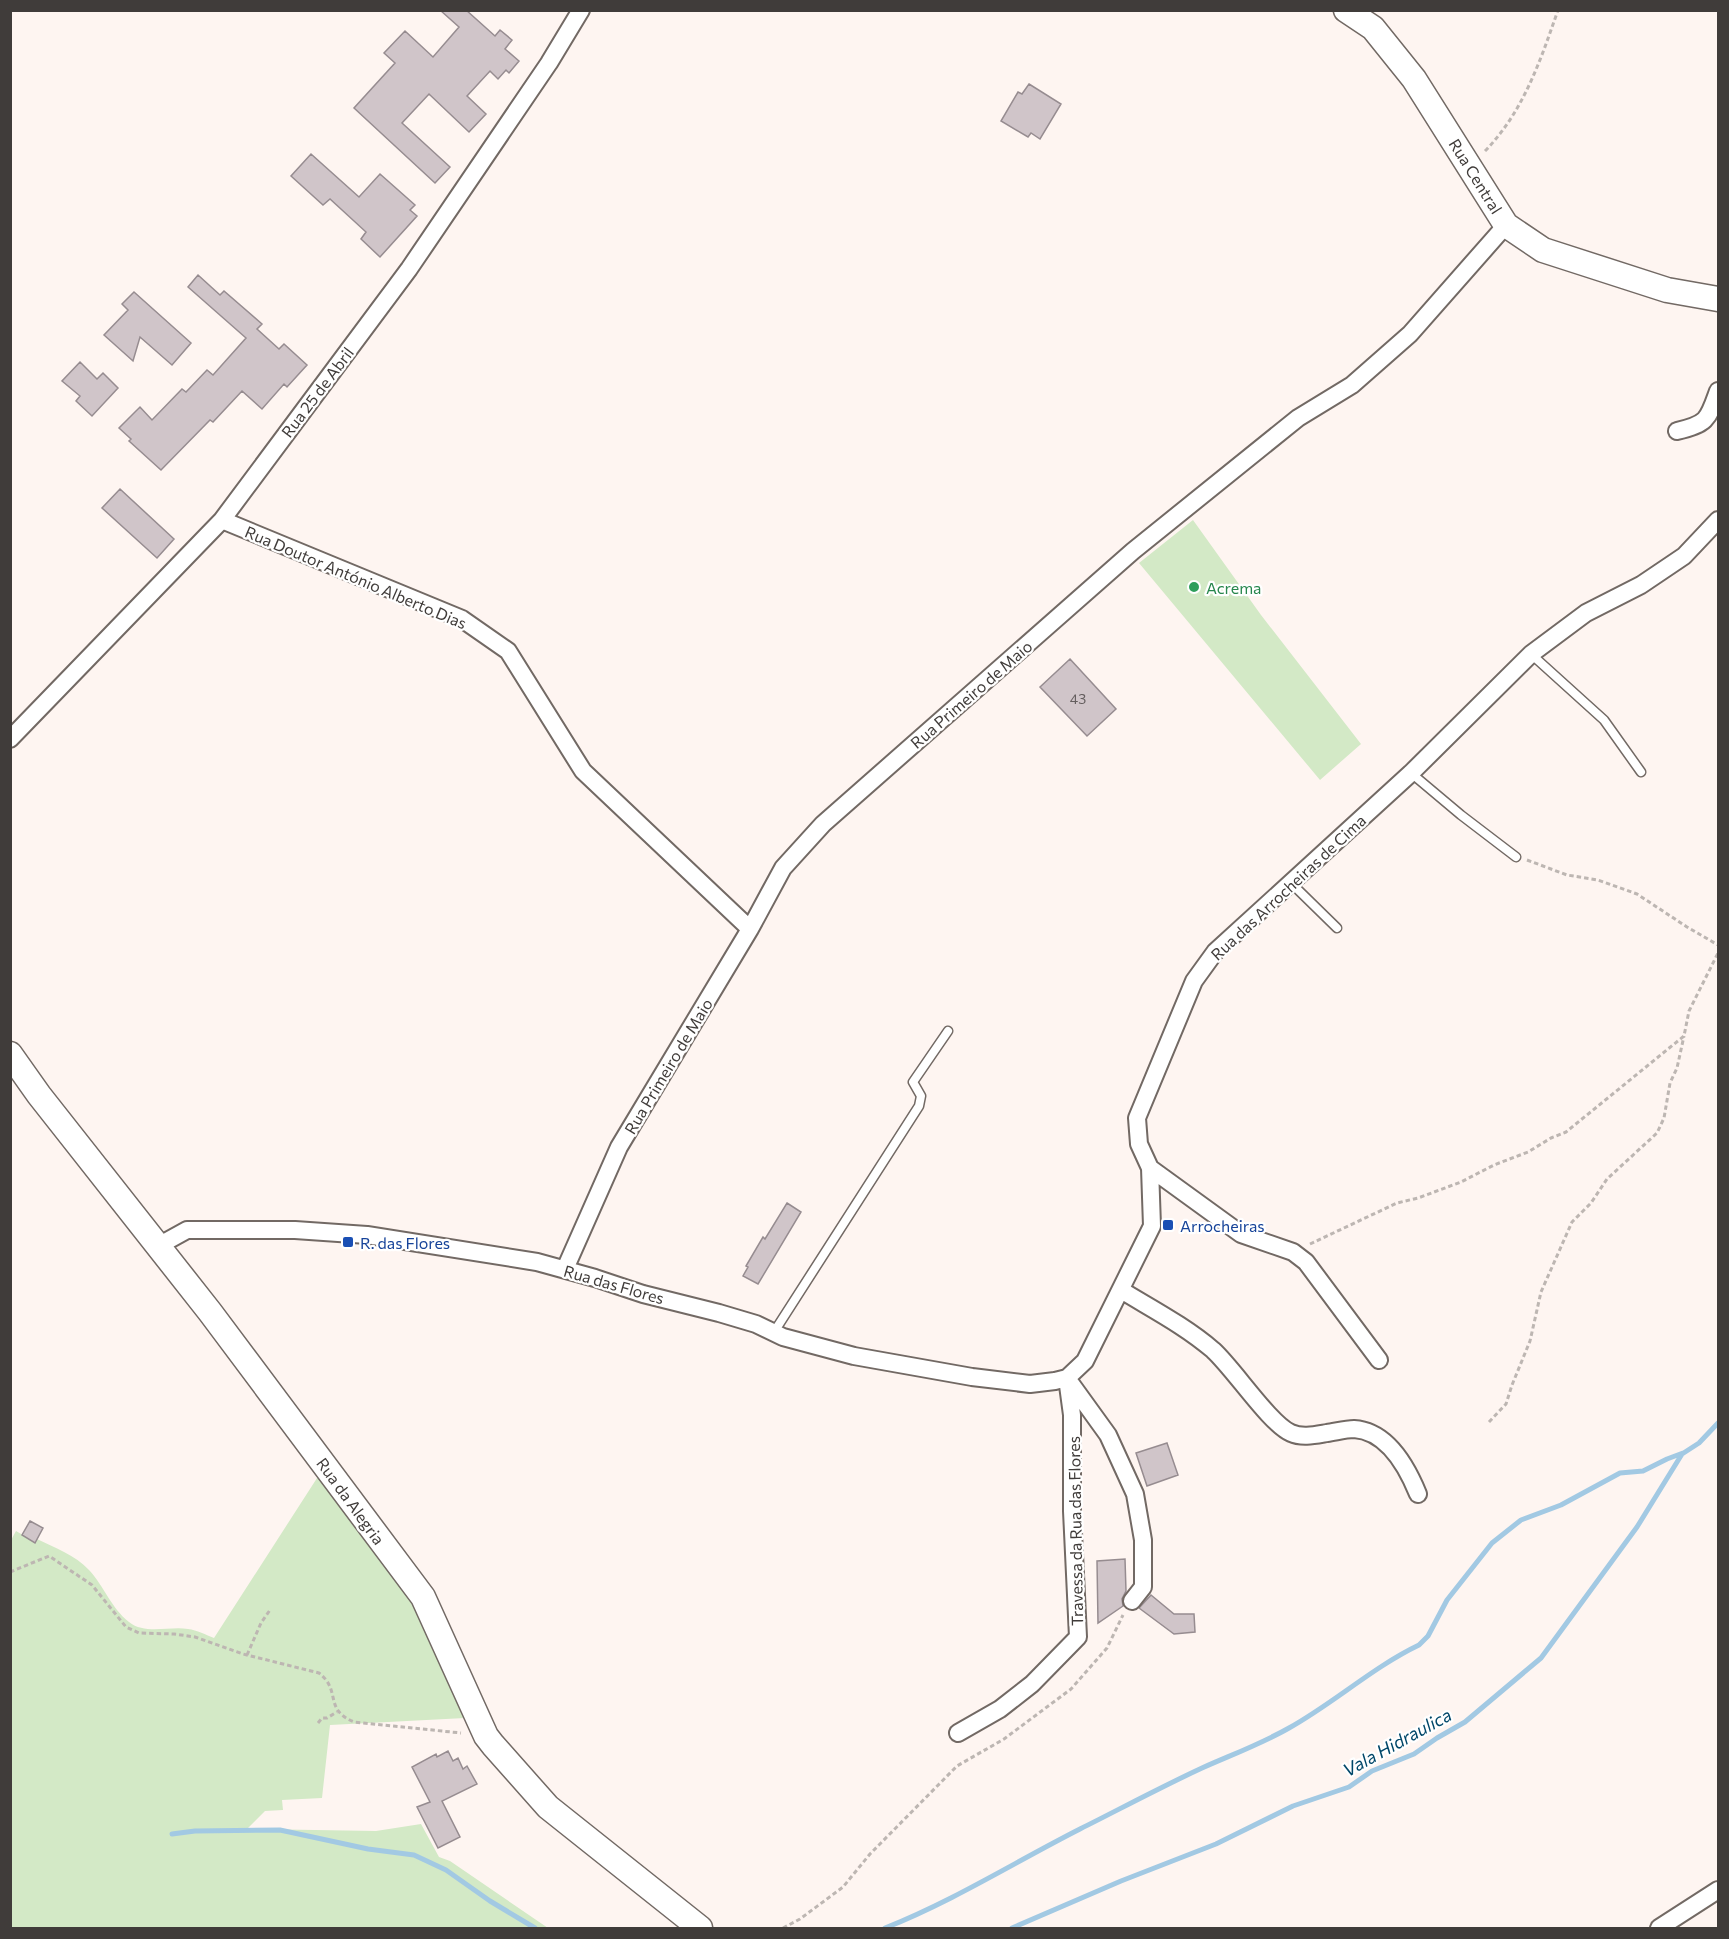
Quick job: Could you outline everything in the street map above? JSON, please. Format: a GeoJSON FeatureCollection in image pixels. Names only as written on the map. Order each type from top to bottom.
{"type":"FeatureCollection","features":[{"type":"Feature","properties":{"kind":"street","name":"Rua 25 de Abril"},"geometry":{"type":"LineString","coordinates":[[10,739],[222,520],[409,270],[549,63],[581,10]]}},
{"type":"Feature","properties":{"kind":"street","name":"Rua Central"},"geometry":{"type":"LineString","coordinates":[[1346,10],[1373,28],[1414,79],[1506,225],[1543,250],[1667,290],[1719,299]]}},
{"type":"Feature","properties":{"kind":"street","name":"Rua Primeiro de Maio"},"geometry":{"type":"LineString","coordinates":[[565,1269],[619,1147],[750,928],[783,868],[823,824],[1133,550],[1298,418],[1352,386],[1410,334],[1506,225]]}},
{"type":"Feature","properties":{"kind":"street"},"geometry":{"type":"LineString","coordinates":[[1677,431],[1699,426],[1710,414],[1719,391]]}},
{"type":"Feature","properties":{"kind":"street","name":"Rua Doutor António Alberto Dias"},"geometry":{"type":"LineString","coordinates":[[222,520],[462,619],[508,651],[583,771],[750,928]]}},
{"type":"Feature","properties":{"kind":"street","name":"Rua das Arrocheiras de Cima"},"geometry":{"type":"LineString","coordinates":[[1067,1378],[1085,1361],[1152,1226],[1150,1168],[1139,1144],[1137,1118],[1194,981],[1215,952],[1411,773],[1531,654],[1586,613],[1641,585],[1684,556],[1719,520]]}},
{"type":"Feature","properties":{"kind":"street","name":"Rua da Alegria"},"geometry":{"type":"LineString","coordinates":[[10,1054],[39,1095],[314,1450],[423,1597],[486,1736],[548,1807],[700,1929]]}},
{"type":"Feature","properties":{"kind":"street"},"geometry":{"type":"LineString","coordinates":[[1150,1168],[1241,1234],[1293,1252],[1306,1262],[1379,1360]]}},
{"type":"Feature","properties":{"kind":"street","name":"Rua das Flores"},"geometry":{"type":"LineString","coordinates":[[158,1246],[187,1230],[330,1231],[473,1251],[565,1269],[643,1294],[719,1313],[783,1337],[854,1356],[972,1377],[1030,1384],[1067,1378]]}},
{"type":"Feature","properties":{"kind":"street"},"geometry":{"type":"LineString","coordinates":[[1121,1290],[1192,1334],[1214,1351],[1269,1414],[1289,1432],[1302,1436],[1353,1429],[1371,1432],[1393,1451],[1409,1474],[1418,1494]]}},
{"type":"Feature","properties":{"kind":"street"},"geometry":{"type":"LineString","coordinates":[[1067,1378],[1108,1435],[1135,1494],[1143,1540],[1143,1587],[1132,1601]]}},
{"type":"Feature","properties":{"kind":"street","name":"Travessa da Rua das Flores"},"geometry":{"type":"LineString","coordinates":[[958,1734],[1000,1709],[1032,1684],[1078,1637],[1072,1511],[1072,1414],[1067,1378]]}},
{"type":"Feature","properties":{"kind":"street"},"geometry":{"type":"LineString","coordinates":[[1659,1929],[1719,1890]]}},
{"type":"Feature","properties":{"kind":"lane"},"geometry":{"type":"LineString","coordinates":[[1531,654],[1604,720],[1641,772]]}},
{"type":"Feature","properties":{"kind":"lane"},"geometry":{"type":"LineString","coordinates":[[1411,773],[1461,815],[1516,856]]}},
{"type":"Feature","properties":{"kind":"lane"},"geometry":{"type":"LineString","coordinates":[[1290,882],[1337,928]]}},
{"type":"Feature","properties":{"kind":"lane"},"geometry":{"type":"LineString","coordinates":[[774,1332],[919,1106],[921,1095],[913,1082],[948,1031]]}},
{"type":"Feature","properties":{"kind":"path"},"geometry":{"type":"LineString","coordinates":[[1470,167],[1517,111],[1544,52],[1558,10]]}},
{"type":"Feature","properties":{"kind":"path"},"geometry":{"type":"LineString","coordinates":[[1516,856],[1567,875],[1598,880],[1637,894],[1719,945]]}},
{"type":"Feature","properties":{"kind":"path"},"geometry":{"type":"LineString","coordinates":[[1489,1422],[1506,1404],[1530,1341],[1541,1292],[1572,1222],[1590,1203],[1607,1179],[1657,1133],[1664,1118],[1670,1083],[1677,1068],[1689,1011],[1719,953]]}},
{"type":"Feature","properties":{"kind":"path"},"geometry":{"type":"LineString","coordinates":[[1293,1252],[1386,1207],[1461,1182],[1566,1132],[1684,1036]]}},
{"type":"Feature","properties":{"kind":"path"},"geometry":{"type":"LineString","coordinates":[[10,1572],[49,1556],[92,1585],[126,1627],[145,1634],[195,1637],[248,1655],[319,1674],[332,1688],[337,1712],[354,1722],[486,1736]]}},
{"type":"Feature","properties":{"kind":"path"},"geometry":{"type":"LineString","coordinates":[[783,1929],[843,1887],[870,1854],[957,1766],[1004,1739],[1071,1689],[1107,1648],[1132,1601]]}},
{"type":"Feature","properties":{"kind":"path"},"geometry":{"type":"LineString","coordinates":[[248,1655],[261,1623],[270,1610]]}},
{"type":"Feature","properties":{"kind":"path"},"geometry":{"type":"LineString","coordinates":[[318,1723],[322,1718],[327,1718],[337,1712]]}},
{"type":"Feature","properties":{"kind":"green space"},"geometry":{"type":"Polygon","coordinates":[[[1193,520],[1261,615],[1361,744],[1320,780],[1139,563],[1193,520]]]}},
{"type":"Feature","properties":{"kind":"green space"},"geometry":{"type":"Polygon","coordinates":[[[319,1475],[391,1567],[415,1608],[465,1718],[330,1725],[322,1798],[282,1800],[283,1810],[265,1811],[247,1829],[376,1831],[421,1824],[439,1857],[450,1861],[548,1928],[11,1928],[10,1542],[16,1531],[35,1542],[37,1539],[58,1549],[83,1565],[94,1576],[117,1610],[135,1626],[150,1629],[188,1629],[214,1638],[319,1475]]]}},
{"type":"Feature","properties":{"kind":"building"},"geometry":{"type":"Polygon","coordinates":[[[440,10],[466,10],[495,36],[500,30],[512,40],[505,49],[519,61],[509,73],[506,70],[498,79],[490,71],[467,96],[486,114],[469,132],[429,94],[402,123],[450,167],[435,183],[354,108],[395,63],[384,53],[405,31],[433,57],[459,27],[440,10]]]}},
{"type":"Feature","properties":{"kind":"building"},"geometry":{"type":"Polygon","coordinates":[[[1029,84],[1061,104],[1040,139],[1031,133],[1028,137],[1001,121],[1018,92],[1022,94],[1029,84]]]}},
{"type":"Feature","properties":{"kind":"building"},"geometry":{"type":"Polygon","coordinates":[[[311,154],[359,197],[380,174],[415,205],[410,210],[417,216],[380,257],[361,239],[366,232],[330,199],[323,205],[291,176],[311,154]]]}},
{"type":"Feature","properties":{"kind":"building"},"geometry":{"type":"Polygon","coordinates":[[[198,275],[220,295],[224,291],[262,324],[257,329],[279,349],[284,344],[307,365],[287,387],[284,384],[262,409],[242,391],[213,422],[210,420],[161,470],[129,441],[131,439],[119,428],[140,407],[152,420],[182,389],[186,392],[207,370],[213,375],[246,338],[188,287],[198,275]]]}},
{"type":"Feature","properties":{"kind":"building"},"geometry":{"type":"Polygon","coordinates":[[[134,292],[191,343],[172,365],[140,337],[133,361],[104,335],[128,310],[122,304],[134,292]]]}},
{"type":"Feature","properties":{"kind":"building"},"geometry":{"type":"Polygon","coordinates":[[[80,362],[97,379],[103,373],[118,388],[92,416],[76,401],[80,396],[62,381],[80,362]]]}},
{"type":"Feature","properties":{"kind":"building"},"geometry":{"type":"Polygon","coordinates":[[[120,489],[174,539],[157,558],[102,508],[120,489]]]}},
{"type":"Feature","properties":{"kind":"building"},"geometry":{"type":"Polygon","coordinates":[[[1070,659],[1116,709],[1087,736],[1040,687],[1070,659]]]}},
{"type":"Feature","properties":{"kind":"building"},"geometry":{"type":"Polygon","coordinates":[[[787,1203],[801,1212],[758,1284],[743,1276],[748,1267],[746,1266],[787,1203]]]}},
{"type":"Feature","properties":{"kind":"building"},"geometry":{"type":"Polygon","coordinates":[[[1167,1443],[1178,1475],[1147,1486],[1136,1453],[1167,1443]]]}},
{"type":"Feature","properties":{"kind":"building"},"geometry":{"type":"Polygon","coordinates":[[[30,1521],[43,1528],[35,1543],[22,1535],[30,1521]]]}},
{"type":"Feature","properties":{"kind":"building"},"geometry":{"type":"Polygon","coordinates":[[[1125,1559],[1126,1591],[1122,1599],[1123,1606],[1098,1623],[1097,1561],[1125,1559]]]}},
{"type":"Feature","properties":{"kind":"building"},"geometry":{"type":"Polygon","coordinates":[[[1151,1595],[1174,1614],[1194,1614],[1195,1632],[1174,1634],[1139,1608],[1151,1595]]]}},
{"type":"Feature","properties":{"kind":"building"},"geometry":{"type":"Polygon","coordinates":[[[448,1751],[453,1761],[458,1758],[463,1769],[467,1766],[477,1784],[442,1801],[460,1837],[438,1848],[417,1807],[430,1802],[412,1767],[436,1754],[437,1757],[448,1751]]]}},
{"type":"Feature","properties":{"kind":"waterway","name":"Vala Hidraulica"},"geometry":{"type":"LineString","coordinates":[[1012,1928],[1121,1881],[1216,1844],[1293,1806],[1349,1787],[1372,1771],[1414,1754],[1465,1722],[1541,1658],[1637,1527],[1682,1454],[1699,1443],[1718,1423]]}},
{"type":"Feature","properties":{"kind":"waterway"},"geometry":{"type":"LineString","coordinates":[[885,1928],[935,1906],[1156,1790],[1268,1739],[1306,1718],[1386,1664],[1419,1645],[1428,1636],[1447,1600],[1492,1543],[1521,1520],[1561,1505],[1620,1473],[1643,1471],[1683,1453]]}},
{"type":"Feature","properties":{"kind":"waterway"},"geometry":{"type":"LineString","coordinates":[[172,1834],[195,1831],[280,1830],[368,1849],[414,1855],[446,1870],[490,1901],[535,1928]]}},
{"type":"Feature","properties":{"kind":"place","name":"Acrema"},"geometry":{"type":"Point","coordinates":[1194,587]}},
{"type":"Feature","properties":{"kind":"place","name":"Arrocheiras"},"geometry":{"type":"Point","coordinates":[1168,1225]}},
{"type":"Feature","properties":{"kind":"place","name":"R. das Flores"},"geometry":{"type":"Point","coordinates":[348,1242]}}]}
